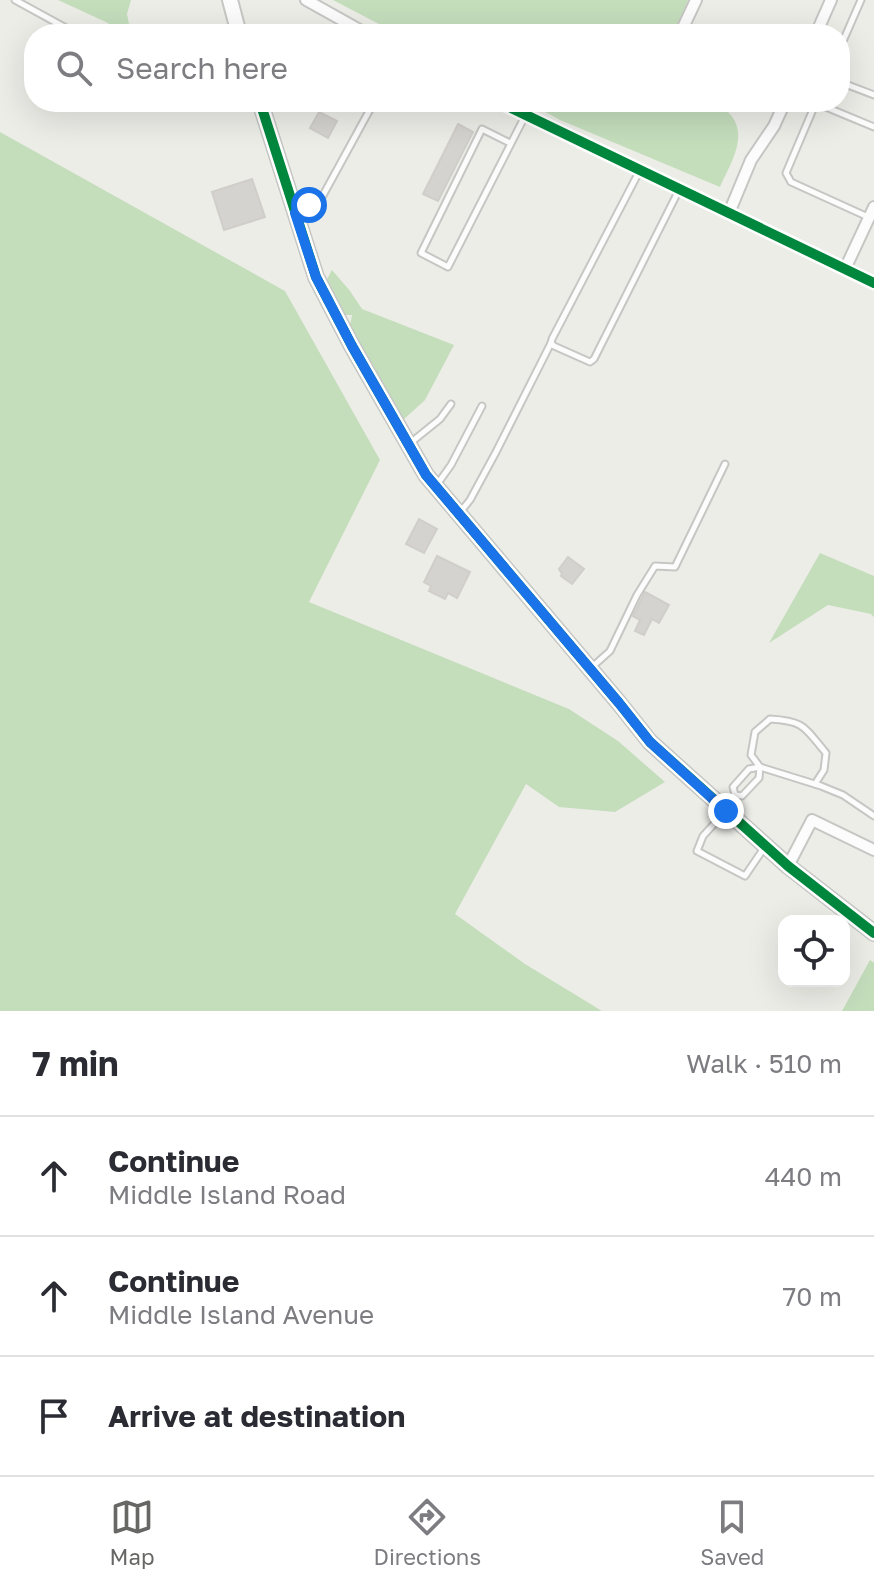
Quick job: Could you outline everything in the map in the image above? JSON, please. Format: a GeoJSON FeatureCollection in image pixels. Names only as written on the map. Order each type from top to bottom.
{"type":"FeatureCollection","features":[{"type":"Feature","properties":{"kind":"street"},"geometry":{"type":"LineString","coordinates":[[230,0],[236,24]]}},
{"type":"Feature","properties":{"kind":"street"},"geometry":{"type":"LineString","coordinates":[[306,0],[349,24]]}},
{"type":"Feature","properties":{"kind":"street"},"geometry":{"type":"LineString","coordinates":[[685,24],[696,0]]}},
{"type":"Feature","properties":{"kind":"street"},"geometry":{"type":"LineString","coordinates":[[820,24],[831,0]]}},
{"type":"Feature","properties":{"kind":"street"},"geometry":{"type":"LineString","coordinates":[[263,112],[316,277],[426,475],[650,742],[788,866],[874,933]]}},
{"type":"Feature","properties":{"kind":"street"},"geometry":{"type":"LineString","coordinates":[[519,112],[874,283]]}},
{"type":"Feature","properties":{"kind":"street"},"geometry":{"type":"LineString","coordinates":[[729,213],[751,160],[774,126],[778,112]]}},
{"type":"Feature","properties":{"kind":"street"},"geometry":{"type":"LineString","coordinates":[[845,269],[869,224],[874,207]]}},
{"type":"Feature","properties":{"kind":"street"},"geometry":{"type":"LineString","coordinates":[[788,866],[812,820],[874,850]]}},
{"type":"Feature","properties":{"kind":"lane"},"geometry":{"type":"LineString","coordinates":[[15,0],[59,24]]}},
{"type":"Feature","properties":{"kind":"lane"},"geometry":{"type":"LineString","coordinates":[[850,25],[861,0]]}},
{"type":"Feature","properties":{"kind":"lane"},"geometry":{"type":"LineString","coordinates":[[850,86],[874,95]]}},
{"type":"Feature","properties":{"kind":"lane"},"geometry":{"type":"LineString","coordinates":[[295,213],[321,199],[369,112]]}},
{"type":"Feature","properties":{"kind":"lane"},"geometry":{"type":"LineString","coordinates":[[812,112],[786,173],[791,182],[869,224]]}},
{"type":"Feature","properties":{"kind":"lane"},"geometry":{"type":"LineString","coordinates":[[838,112],[874,127]]}},
{"type":"Feature","properties":{"kind":"lane"},"geometry":{"type":"LineString","coordinates":[[510,143],[482,129],[421,253],[448,267],[525,115]]}},
{"type":"Feature","properties":{"kind":"lane"},"geometry":{"type":"LineString","coordinates":[[459,514],[476,488],[640,170]]}},
{"type":"Feature","properties":{"kind":"lane"},"geometry":{"type":"LineString","coordinates":[[551,343],[590,362],[594,359],[679,189]]}},
{"type":"Feature","properties":{"kind":"lane"},"geometry":{"type":"LineString","coordinates":[[408,444],[440,419],[451,404]]}},
{"type":"Feature","properties":{"kind":"lane"},"geometry":{"type":"LineString","coordinates":[[435,487],[451,465],[482,406]]}},
{"type":"Feature","properties":{"kind":"lane"},"geometry":{"type":"LineString","coordinates":[[590,669],[610,651],[655,566],[675,567],[725,464]]}},
{"type":"Feature","properties":{"kind":"lane"},"geometry":{"type":"LineString","coordinates":[[735,795],[742,796],[759,778],[760,767],[751,755],[755,732],[770,719],[795,721],[826,753],[824,770],[815,784]]}},
{"type":"Feature","properties":{"kind":"lane"},"geometry":{"type":"LineString","coordinates":[[765,845],[745,876],[697,851],[703,836],[735,795],[733,787],[749,769],[760,767],[815,784],[843,795],[874,816]]}},
{"type":"Feature","properties":{"kind":"green space"},"geometry":{"type":"Polygon","coordinates":[[[58,0],[131,0],[127,14],[129,24],[108,23],[58,0]]]}},
{"type":"Feature","properties":{"kind":"green space"},"geometry":{"type":"Polygon","coordinates":[[[333,0],[688,0],[678,24],[379,24],[333,0]]]}},
{"type":"Feature","properties":{"kind":"green space"},"geometry":{"type":"Polygon","coordinates":[[[545,112],[728,112],[735,122],[738,140],[720,187],[545,112]]]}},
{"type":"Feature","properties":{"kind":"green space"},"geometry":{"type":"Polygon","coordinates":[[[0,132],[285,291],[380,460],[309,602],[569,709],[618,741],[665,782],[615,812],[559,807],[526,784],[455,914],[525,964],[602,1011],[0,1011],[0,132]]]}},
{"type":"Feature","properties":{"kind":"green space"},"geometry":{"type":"Polygon","coordinates":[[[332,270],[362,309],[454,345],[425,400],[403,420],[374,374],[350,326],[352,315],[344,315],[327,279],[332,270]]]}},
{"type":"Feature","properties":{"kind":"green space"},"geometry":{"type":"Polygon","coordinates":[[[820,553],[874,576],[874,617],[828,605],[769,643],[820,553]]]}},
{"type":"Feature","properties":{"kind":"green space"},"geometry":{"type":"Polygon","coordinates":[[[870,960],[874,963],[874,1011],[842,1011],[870,960]]]}},
{"type":"Feature","properties":{"kind":"building"},"geometry":{"type":"Polygon","coordinates":[[[319,112],[337,121],[328,138],[310,128],[319,112]]]}},
{"type":"Feature","properties":{"kind":"building"},"geometry":{"type":"Polygon","coordinates":[[[458,124],[473,132],[438,201],[423,194],[458,124]]]}},
{"type":"Feature","properties":{"kind":"building"},"geometry":{"type":"Polygon","coordinates":[[[252,179],[265,217],[224,230],[212,192],[252,179]]]}},
{"type":"Feature","properties":{"kind":"building"},"geometry":{"type":"Polygon","coordinates":[[[419,519],[437,529],[424,553],[406,544],[419,519]]]}},
{"type":"Feature","properties":{"kind":"building"},"geometry":{"type":"Polygon","coordinates":[[[437,556],[470,572],[457,598],[448,593],[445,599],[429,591],[431,586],[424,582],[437,556]]]}},
{"type":"Feature","properties":{"kind":"building"},"geometry":{"type":"Polygon","coordinates":[[[568,557],[584,569],[572,584],[561,576],[559,569],[568,557]]]}},
{"type":"Feature","properties":{"kind":"building"},"geometry":{"type":"Polygon","coordinates":[[[645,592],[669,605],[659,623],[652,619],[644,635],[635,631],[640,620],[633,616],[645,592]]]}},
{"type":"Feature","properties":{"kind":"cycle path"},"geometry":{"type":"LineString","coordinates":[[263,112],[316,277],[426,475],[650,742],[788,866],[874,933]]}},
{"type":"Feature","properties":{"kind":"cycle path"},"geometry":{"type":"LineString","coordinates":[[520,112],[874,283]]}},
{"type":"Feature","properties":{"kind":"route"},"geometry":{"type":"LineString","coordinates":[[309,205],[295,213],[316,277],[426,475],[650,742],[726,811]]}}]}
